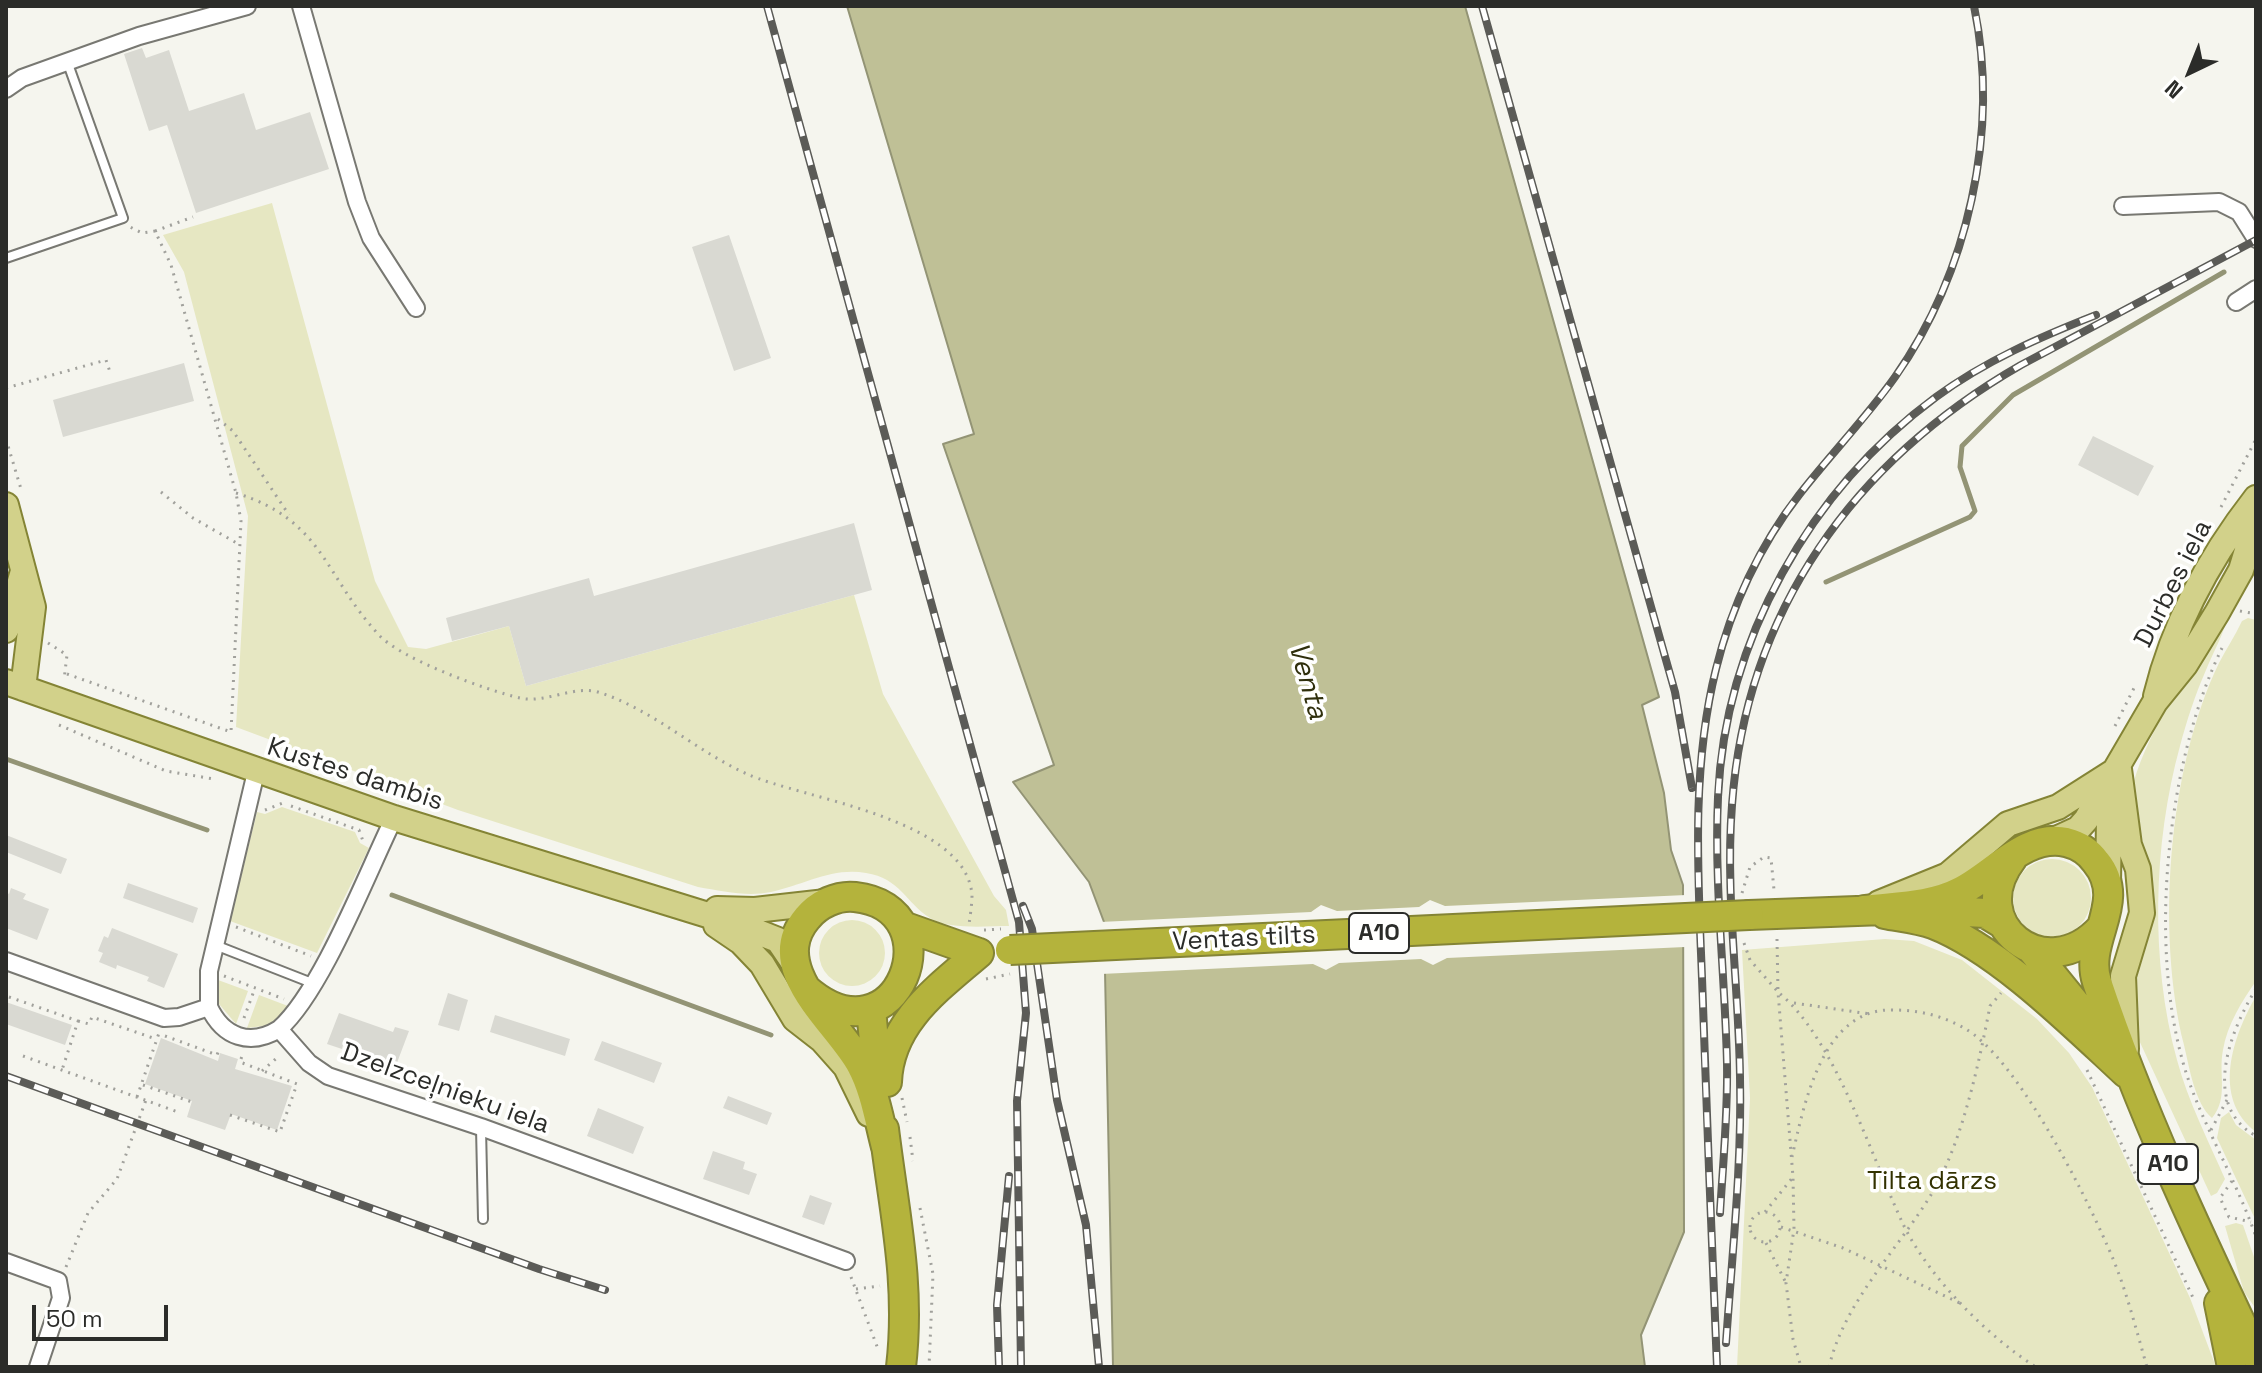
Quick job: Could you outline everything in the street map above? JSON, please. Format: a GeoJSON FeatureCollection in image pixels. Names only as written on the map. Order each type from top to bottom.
{"type":"FeatureCollection","features":[{"type":"Feature","properties":{"kind":"highway","name":"A10"},"geometry":{"type":"LineString","coordinates":[[1864,910],[1959,893],[2025,848],[2052,841]]}},
{"type":"Feature","properties":{"kind":"highway"},"geometry":{"type":"LineString","coordinates":[[2052,841],[2067,843],[2093,858],[2108,884]]}},
{"type":"Feature","properties":{"kind":"highway"},"geometry":{"type":"LineString","coordinates":[[2003,924],[1997,907],[1997,888],[2003,871],[2014,856]]}},
{"type":"Feature","properties":{"kind":"highway","name":"A10"},"geometry":{"type":"LineString","coordinates":[[2108,884],[2110,899],[2092,967],[2127,1074],[2254,1346]]}},
{"type":"Feature","properties":{"kind":"highway","name":"A10"},"geometry":{"type":"LineString","coordinates":[[826,902],[847,896],[869,899],[889,909],[903,926],[979,953]]}},
{"type":"Feature","properties":{"kind":"highway"},"geometry":{"type":"LineString","coordinates":[[826,902],[807,918],[795,940],[800,977],[862,1067],[886,1147]]}},
{"type":"Feature","properties":{"kind":"highway","name":"Ventas tilts"},"geometry":{"type":"LineString","coordinates":[[979,953],[1009,939],[1745,904]]}},
{"type":"Feature","properties":{"kind":"highway","name":"A10"},"geometry":{"type":"LineString","coordinates":[[1745,904],[1985,913],[2003,924],[2020,944],[2032,950],[2089,1018],[2127,1074]]}},
{"type":"Feature","properties":{"kind":"highway"},"geometry":{"type":"LineString","coordinates":[[1864,910],[1930,923],[1959,936],[2042,999],[2127,1074]]}},
{"type":"Feature","properties":{"kind":"highway"},"geometry":{"type":"LineString","coordinates":[[901,986],[909,967],[910,946],[903,926]]}},
{"type":"Feature","properties":{"kind":"highway"},"geometry":{"type":"LineString","coordinates":[[2032,950],[2051,954],[2070,952],[2088,943],[2101,928]]}},
{"type":"Feature","properties":{"kind":"highway","name":"A10"},"geometry":{"type":"LineString","coordinates":[[871,1009],[888,1000],[901,986],[979,953]]}},
{"type":"Feature","properties":{"kind":"highway"},"geometry":{"type":"LineString","coordinates":[[886,1147],[888,1070],[892,1045],[904,1024],[936,990],[979,953]]}},
{"type":"Feature","properties":{"kind":"highway"},"geometry":{"type":"LineString","coordinates":[[800,977],[824,1005],[847,1012],[871,1009],[886,1147],[903,1245],[905,1314],[891,1362]]}},
{"type":"Feature","properties":{"kind":"highway","name":"A10"},"geometry":{"type":"LineString","coordinates":[[2209,1255],[2232,1367]]}},
{"type":"Feature","properties":{"kind":"main road","name":"Durbes iela"},"geometry":{"type":"LineString","coordinates":[[2155,702],[2172,640],[2222,541],[2256,498]]}},
{"type":"Feature","properties":{"kind":"main road"},"geometry":{"type":"LineString","coordinates":[[6,505],[33,607],[15,685]]}},
{"type":"Feature","properties":{"kind":"main road","name":"Durbes iela"},"geometry":{"type":"LineString","coordinates":[[2119,769],[2155,702],[2185,665],[2248,573],[2256,521]]}},
{"type":"Feature","properties":{"kind":"main road"},"geometry":{"type":"LineString","coordinates":[[2222,541],[2227,557],[2248,573]]}},
{"type":"Feature","properties":{"kind":"main road"},"geometry":{"type":"LineString","coordinates":[[6,630],[24,565]]}},
{"type":"Feature","properties":{"kind":"main road","name":"Kustes dambis"},"geometry":{"type":"LineString","coordinates":[[15,685],[394,818],[691,908]]}},
{"type":"Feature","properties":{"kind":"main road"},"geometry":{"type":"LineString","coordinates":[[2052,841],[2078,829],[2119,769]]}},
{"type":"Feature","properties":{"kind":"main road"},"geometry":{"type":"LineString","coordinates":[[2108,884],[2109,818],[2119,769]]}},
{"type":"Feature","properties":{"kind":"main road"},"geometry":{"type":"LineString","coordinates":[[1864,910],[1948,875],[2008,824],[2058,807],[2119,769]]}},
{"type":"Feature","properties":{"kind":"main road"},"geometry":{"type":"LineString","coordinates":[[2119,769],[2129,845],[2142,891],[2142,913],[2123,976],[2127,1074]]}},
{"type":"Feature","properties":{"kind":"main road"},"geometry":{"type":"LineString","coordinates":[[691,908],[755,910],[826,902]]}},
{"type":"Feature","properties":{"kind":"main road"},"geometry":{"type":"LineString","coordinates":[[691,908],[778,940],[800,977]]}},
{"type":"Feature","properties":{"kind":"main road"},"geometry":{"type":"LineString","coordinates":[[691,908],[741,942],[762,964],[778,997],[795,1019],[822,1040],[846,1067],[886,1147]]}},
{"type":"Feature","properties":{"kind":"street"},"geometry":{"type":"LineString","coordinates":[[6,89],[22,78],[139,36],[247,6]]}},
{"type":"Feature","properties":{"kind":"street"},"geometry":{"type":"LineString","coordinates":[[301,6],[357,202],[371,238],[416,308]]}},
{"type":"Feature","properties":{"kind":"street"},"geometry":{"type":"LineString","coordinates":[[2123,206],[2219,202],[2239,212],[2256,239]]}},
{"type":"Feature","properties":{"kind":"street"},"geometry":{"type":"LineString","coordinates":[[2236,302],[2256,289]]}},
{"type":"Feature","properties":{"kind":"street"},"geometry":{"type":"LineString","coordinates":[[256,772],[209,971],[209,1007],[224,1030],[239,1038],[269,1036],[300,1005],[325,961],[394,818]]}},
{"type":"Feature","properties":{"kind":"street"},"geometry":{"type":"LineString","coordinates":[[6,961],[162,1026],[209,1007]]}},
{"type":"Feature","properties":{"kind":"street","name":"Dzelzceļnieku iela"},"geometry":{"type":"LineString","coordinates":[[279,1029],[309,1063],[328,1076],[481,1127],[846,1261]]}},
{"type":"Feature","properties":{"kind":"street"},"geometry":{"type":"LineString","coordinates":[[6,1262],[58,1281],[61,1298],[38,1367]]}},
{"type":"Feature","properties":{"kind":"lane"},"geometry":{"type":"LineString","coordinates":[[6,258],[123,218],[67,61]]}},
{"type":"Feature","properties":{"kind":"lane"},"geometry":{"type":"LineString","coordinates":[[215,945],[312,983]]}},
{"type":"Feature","properties":{"kind":"lane"},"geometry":{"type":"LineString","coordinates":[[481,1127],[483,1219]]}},
{"type":"Feature","properties":{"kind":"path"},"geometry":{"type":"LineString","coordinates":[[123,218],[133,230],[155,231],[193,217]]}},
{"type":"Feature","properties":{"kind":"path"},"geometry":{"type":"LineString","coordinates":[[67,674],[231,732],[241,521],[236,493],[175,278],[155,231]]}},
{"type":"Feature","properties":{"kind":"path"},"geometry":{"type":"LineString","coordinates":[[6,388],[106,360],[111,375]]}},
{"type":"Feature","properties":{"kind":"path"},"geometry":{"type":"LineString","coordinates":[[215,417],[233,431],[291,518],[325,555],[379,635],[405,655],[524,699],[595,691],[630,707],[748,774],[910,829],[949,854],[965,875],[972,894],[968,929],[1009,939]]}},
{"type":"Feature","properties":{"kind":"path"},"geometry":{"type":"LineString","coordinates":[[2220,509],[2256,439]]}},
{"type":"Feature","properties":{"kind":"path"},"geometry":{"type":"LineString","coordinates":[[161,492],[193,518],[240,545]]}},
{"type":"Feature","properties":{"kind":"path"},"geometry":{"type":"LineString","coordinates":[[236,493],[260,500],[291,518]]}},
{"type":"Feature","properties":{"kind":"path"},"geometry":{"type":"LineString","coordinates":[[2235,622],[2248,598]]}},
{"type":"Feature","properties":{"kind":"path"},"geometry":{"type":"LineString","coordinates":[[2240,611],[2256,614]]}},
{"type":"Feature","properties":{"kind":"path"},"geometry":{"type":"LineString","coordinates":[[2224,645],[2199,703],[2184,760],[2174,808],[2168,903],[2174,1014],[2190,1085],[2256,1237]]}},
{"type":"Feature","properties":{"kind":"path"},"geometry":{"type":"LineString","coordinates":[[2113,729],[2135,687]]}},
{"type":"Feature","properties":{"kind":"path"},"geometry":{"type":"LineString","coordinates":[[1745,904],[1750,867],[1764,857],[1771,858],[1774,894]]}},
{"type":"Feature","properties":{"kind":"path"},"geometry":{"type":"LineString","coordinates":[[221,922],[325,961]]}},
{"type":"Feature","properties":{"kind":"path"},"geometry":{"type":"LineString","coordinates":[[1777,939],[1778,992],[1793,1177],[1794,1229],[1786,1283],[1793,1339],[1801,1367]]}},
{"type":"Feature","properties":{"kind":"path"},"geometry":{"type":"LineString","coordinates":[[1744,943],[1750,960],[1792,1003],[1824,1054],[1848,1097],[1906,1230],[1965,1305],[1993,1335],[2036,1367]]}},
{"type":"Feature","properties":{"kind":"path"},"geometry":{"type":"LineString","coordinates":[[209,971],[300,1005]]}},
{"type":"Feature","properties":{"kind":"path"},"geometry":{"type":"LineString","coordinates":[[1829,1367],[1851,1315],[1935,1187],[1953,1145],[1983,1043],[1990,1006],[2005,987]]}},
{"type":"Feature","properties":{"kind":"path"},"geometry":{"type":"LineString","coordinates":[[2256,989],[2237,1021],[2226,1054],[2228,1098],[2241,1125],[2256,1136]]}},
{"type":"Feature","properties":{"kind":"path"},"geometry":{"type":"LineString","coordinates":[[9,997],[89,1024],[92,1017],[157,1040]]}},
{"type":"Feature","properties":{"kind":"path"},"geometry":{"type":"LineString","coordinates":[[1792,1003],[1870,1014]]}},
{"type":"Feature","properties":{"kind":"path"},"geometry":{"type":"LineString","coordinates":[[1792,1157],[1810,1081],[1824,1054],[1845,1030],[1884,1009],[1921,1013],[1967,1029],[2010,1072],[2035,1108],[2107,1245],[2147,1367]]}},
{"type":"Feature","properties":{"kind":"path"},"geometry":{"type":"LineString","coordinates":[[62,1070],[78,1021]]}},
{"type":"Feature","properties":{"kind":"path"},"geometry":{"type":"LineString","coordinates":[[137,1097],[162,1026],[217,1055],[220,1046],[242,1053],[240,1062],[297,1084],[280,1132],[230,1115]]}},
{"type":"Feature","properties":{"kind":"path"},"geometry":{"type":"LineString","coordinates":[[23,1056],[178,1112]]}},
{"type":"Feature","properties":{"kind":"path"},"geometry":{"type":"LineString","coordinates":[[2087,1069],[2200,1313]]}},
{"type":"Feature","properties":{"kind":"path"},"geometry":{"type":"LineString","coordinates":[[142,1084],[192,1102]]}},
{"type":"Feature","properties":{"kind":"path"},"geometry":{"type":"LineString","coordinates":[[2210,1131],[2228,1098]]}},
{"type":"Feature","properties":{"kind":"path"},"geometry":{"type":"LineString","coordinates":[[58,1281],[88,1213],[117,1179],[146,1100]]}},
{"type":"Feature","properties":{"kind":"path"},"geometry":{"type":"LineString","coordinates":[[1781,1227],[1776,1238],[1766,1243],[1754,1239],[1750,1228],[1754,1217],[1765,1212],[1793,1177]]}},
{"type":"Feature","properties":{"kind":"path"},"geometry":{"type":"LineString","coordinates":[[2233,1181],[2220,1198],[2229,1217],[2251,1222]]}},
{"type":"Feature","properties":{"kind":"path"},"geometry":{"type":"LineString","coordinates":[[1765,1212],[1776,1217],[1781,1227]]}},
{"type":"Feature","properties":{"kind":"path"},"geometry":{"type":"LineString","coordinates":[[1781,1227],[1794,1229],[1965,1305]]}},
{"type":"Feature","properties":{"kind":"path"},"geometry":{"type":"LineString","coordinates":[[1766,1243],[1786,1283]]}},
{"type":"Feature","properties":{"kind":"path"},"geometry":{"type":"LineString","coordinates":[[846,1261],[891,1362]]}},
{"type":"Feature","properties":{"kind":"path"},"geometry":{"type":"LineString","coordinates":[[856,1289],[884,1286]]}},
{"type":"Feature","properties":{"kind":"green space"},"geometry":{"type":"Polygon","coordinates":[[[272,203],[375,581],[408,647],[426,649],[509,626],[526,686],[854,595],[883,694],[994,896],[1006,910],[1009,926],[938,922],[922,912],[895,885],[866,873],[841,872],[783,889],[753,894],[698,887],[458,810],[236,727],[248,516],[184,272],[163,235],[272,203]]]}},
{"type":"Feature","properties":{"kind":"green space"},"geometry":{"type":"Polygon","coordinates":[[[2248,618],[2256,620],[2256,981],[2228,1031],[2222,1059],[2220,1102],[2212,1118],[2201,1104],[2194,1084],[2175,1001],[2169,903],[2172,851],[2188,751],[2202,705],[2222,658],[2242,621],[2248,618]]]}},
{"type":"Feature","properties":{"kind":"green space"},"geometry":{"type":"Polygon","coordinates":[[[2220,622],[2225,626],[2192,708],[2171,784],[2164,822],[2158,903],[2162,983],[2177,1060],[2225,1179],[2217,1193],[2211,1196],[2132,1025],[2130,796],[2145,750],[2156,728],[2220,622]]]}},
{"type":"Feature","properties":{"kind":"green space"},"geometry":{"type":"Polygon","coordinates":[[[282,807],[355,832],[360,843],[369,848],[317,953],[230,921],[257,812],[265,814],[282,807]]]}},
{"type":"Feature","properties":{"kind":"green space"},"geometry":{"type":"Polygon","coordinates":[[[2044,859],[2060,859],[2074,865],[2085,876],[2091,898],[2085,920],[2074,931],[2060,937],[2044,937],[2030,931],[2019,920],[2013,906],[2013,890],[2019,876],[2030,865],[2044,859]]]}},
{"type":"Feature","properties":{"kind":"green space"},"geometry":{"type":"Polygon","coordinates":[[[858,920],[876,929],[883,940],[883,966],[876,977],[865,984],[846,986],[828,977],[821,966],[819,947],[828,929],[839,922],[858,920]]]}},
{"type":"Feature","properties":{"kind":"green space","name":"Tilta dārzs"},"geometry":{"type":"Polygon","coordinates":[[[1885,939],[1914,941],[1962,960],[2037,1019],[2069,1053],[2092,1087],[2190,1298],[2216,1367],[1737,1367],[1750,1098],[1742,950],[1885,939]]]}},
{"type":"Feature","properties":{"kind":"green space"},"geometry":{"type":"Polygon","coordinates":[[[218,980],[248,991],[236,1024],[219,1004],[218,980]]]}},
{"type":"Feature","properties":{"kind":"green space"},"geometry":{"type":"Polygon","coordinates":[[[259,995],[288,1006],[271,1025],[247,1028],[259,995]]]}},
{"type":"Feature","properties":{"kind":"green space"},"geometry":{"type":"Polygon","coordinates":[[[2256,996],[2256,1132],[2242,1118],[2234,1102],[2230,1066],[2240,1029],[2256,996]]]}},
{"type":"Feature","properties":{"kind":"green space"},"geometry":{"type":"Polygon","coordinates":[[[2229,1112],[2236,1125],[2256,1140],[2256,1221],[2217,1138],[2221,1118],[2229,1112]]]}},
{"type":"Feature","properties":{"kind":"green space"},"geometry":{"type":"Polygon","coordinates":[[[2243,1225],[2254,1257],[2256,1309],[2244,1292],[2225,1226],[2243,1225]]]}},
{"type":"Feature","properties":{"kind":"water","name":"Venta"},"geometry":{"type":"Polygon","coordinates":[[[847,6],[1465,6],[1659,697],[1642,705],[1664,793],[1671,850],[1683,885],[1684,1232],[1641,1335],[1645,1367],[1113,1367],[1104,922],[1089,882],[1013,782],[1054,765],[943,444],[974,434],[847,6]]]}},
{"type":"Feature","properties":{"kind":"pier"},"geometry":{"type":"Polygon","coordinates":[[[1686,895],[1685,947],[1447,958],[1433,965],[1421,959],[1339,963],[1326,970],[1313,964],[1101,974],[1100,922],[1311,912],[1321,905],[1337,911],[1419,907],[1430,900],[1445,906],[1686,895]]]}},
{"type":"Feature","properties":{"kind":"building"},"geometry":{"type":"Polygon","coordinates":[[[142,48],[146,58],[169,50],[189,111],[244,93],[256,130],[310,112],[329,169],[196,213],[167,125],[149,131],[124,54],[142,48]]]}},
{"type":"Feature","properties":{"kind":"building"},"geometry":{"type":"Polygon","coordinates":[[[729,235],[771,358],[734,371],[692,247],[729,235]]]}},
{"type":"Feature","properties":{"kind":"building"},"geometry":{"type":"Polygon","coordinates":[[[184,363],[194,401],[63,437],[53,400],[184,363]]]}},
{"type":"Feature","properties":{"kind":"building"},"geometry":{"type":"Polygon","coordinates":[[[2093,436],[2154,466],[2138,496],[2078,465],[2093,436]]]}},
{"type":"Feature","properties":{"kind":"building"},"geometry":{"type":"Polygon","coordinates":[[[854,523],[872,590],[526,686],[509,626],[452,641],[446,618],[589,578],[594,596],[854,523]]]}},
{"type":"Feature","properties":{"kind":"building"},"geometry":{"type":"Polygon","coordinates":[[[6,835],[67,859],[61,874],[6,852],[6,835]]]}},
{"type":"Feature","properties":{"kind":"building"},"geometry":{"type":"Polygon","coordinates":[[[128,883],[198,908],[193,923],[123,898],[128,883]]]}},
{"type":"Feature","properties":{"kind":"building"},"geometry":{"type":"Polygon","coordinates":[[[11,888],[26,894],[23,899],[49,909],[37,940],[6,928],[6,892],[9,894],[11,888]]]}},
{"type":"Feature","properties":{"kind":"building"},"geometry":{"type":"Polygon","coordinates":[[[112,928],[178,954],[164,988],[147,981],[149,977],[99,962],[103,953],[98,951],[104,936],[108,938],[112,928]]]}},
{"type":"Feature","properties":{"kind":"building"},"geometry":{"type":"Polygon","coordinates":[[[448,993],[468,1000],[459,1031],[438,1025],[448,993]]]}},
{"type":"Feature","properties":{"kind":"building"},"geometry":{"type":"Polygon","coordinates":[[[6,1002],[72,1025],[65,1045],[6,1024],[6,1002]]]}},
{"type":"Feature","properties":{"kind":"building"},"geometry":{"type":"Polygon","coordinates":[[[339,1013],[393,1032],[395,1027],[409,1031],[395,1068],[382,1063],[383,1059],[343,1045],[342,1049],[327,1044],[339,1013]]]}},
{"type":"Feature","properties":{"kind":"building"},"geometry":{"type":"Polygon","coordinates":[[[495,1015],[570,1039],[565,1056],[490,1032],[495,1015]]]}},
{"type":"Feature","properties":{"kind":"building"},"geometry":{"type":"Polygon","coordinates":[[[161,1038],[218,1061],[220,1053],[238,1059],[235,1069],[292,1086],[277,1130],[231,1114],[225,1130],[187,1117],[192,1101],[145,1084],[161,1038]]]}},
{"type":"Feature","properties":{"kind":"building"},"geometry":{"type":"Polygon","coordinates":[[[602,1041],[662,1063],[654,1083],[594,1060],[602,1041]]]}},
{"type":"Feature","properties":{"kind":"building"},"geometry":{"type":"Polygon","coordinates":[[[728,1096],[772,1113],[767,1125],[723,1108],[728,1096]]]}},
{"type":"Feature","properties":{"kind":"building"},"geometry":{"type":"Polygon","coordinates":[[[598,1108],[644,1127],[633,1154],[587,1136],[598,1108]]]}},
{"type":"Feature","properties":{"kind":"building"},"geometry":{"type":"Polygon","coordinates":[[[713,1151],[745,1162],[743,1169],[757,1174],[749,1195],[703,1179],[713,1151]]]}},
{"type":"Feature","properties":{"kind":"building"},"geometry":{"type":"Polygon","coordinates":[[[810,1195],[832,1203],[824,1225],[802,1217],[810,1195]]]}},
{"type":"Feature","properties":{"kind":"waterway"},"geometry":{"type":"LineString","coordinates":[[1826,582],[1970,517],[1975,511],[1960,467],[1962,446],[2013,395],[2224,272]]}},
{"type":"Feature","properties":{"kind":"waterway"},"geometry":{"type":"LineString","coordinates":[[6,759],[207,830]]}},
{"type":"Feature","properties":{"kind":"waterway"},"geometry":{"type":"LineString","coordinates":[[392,895],[771,1035]]}},
{"type":"Feature","properties":{"kind":"railway"},"geometry":{"type":"LineString","coordinates":[[767,6],[1019,922],[1026,1013],[1017,1101],[1021,1367]]}},
{"type":"Feature","properties":{"kind":"railway"},"geometry":{"type":"LineString","coordinates":[[1482,6],[1675,692],[1692,788]]}},
{"type":"Feature","properties":{"kind":"railway"},"geometry":{"type":"LineString","coordinates":[[1717,1367],[1698,861],[1700,784],[1708,707],[1722,646],[1748,578],[1760,556],[1799,495],[1895,377],[1942,293],[1972,199],[1980,151],[1983,102],[1981,54],[1974,6]]}},
{"type":"Feature","properties":{"kind":"railway"},"geometry":{"type":"LineString","coordinates":[[1726,1343],[1740,1144],[1739,1043],[1730,873],[1732,805],[1742,734],[1760,667],[1786,605],[1819,548],[1860,495],[1907,447],[1961,403],[2021,365],[2256,240]]}},
{"type":"Feature","properties":{"kind":"railway"},"geometry":{"type":"LineString","coordinates":[[1720,1213],[1727,1082],[1717,863],[1718,797],[1724,739],[1737,681],[1757,626],[1782,573],[1813,523],[1850,477],[1891,434],[1936,397],[1974,372],[2034,341],[2096,315]]}},
{"type":"Feature","properties":{"kind":"railway"},"geometry":{"type":"LineString","coordinates":[[1023,906],[1032,929],[1057,1100],[1086,1225],[1099,1367]]}},
{"type":"Feature","properties":{"kind":"railway"},"geometry":{"type":"LineString","coordinates":[[6,1076],[539,1269],[605,1290]]}},
{"type":"Feature","properties":{"kind":"railway"},"geometry":{"type":"LineString","coordinates":[[999,1367],[997,1305],[1009,1176]]}}]}
